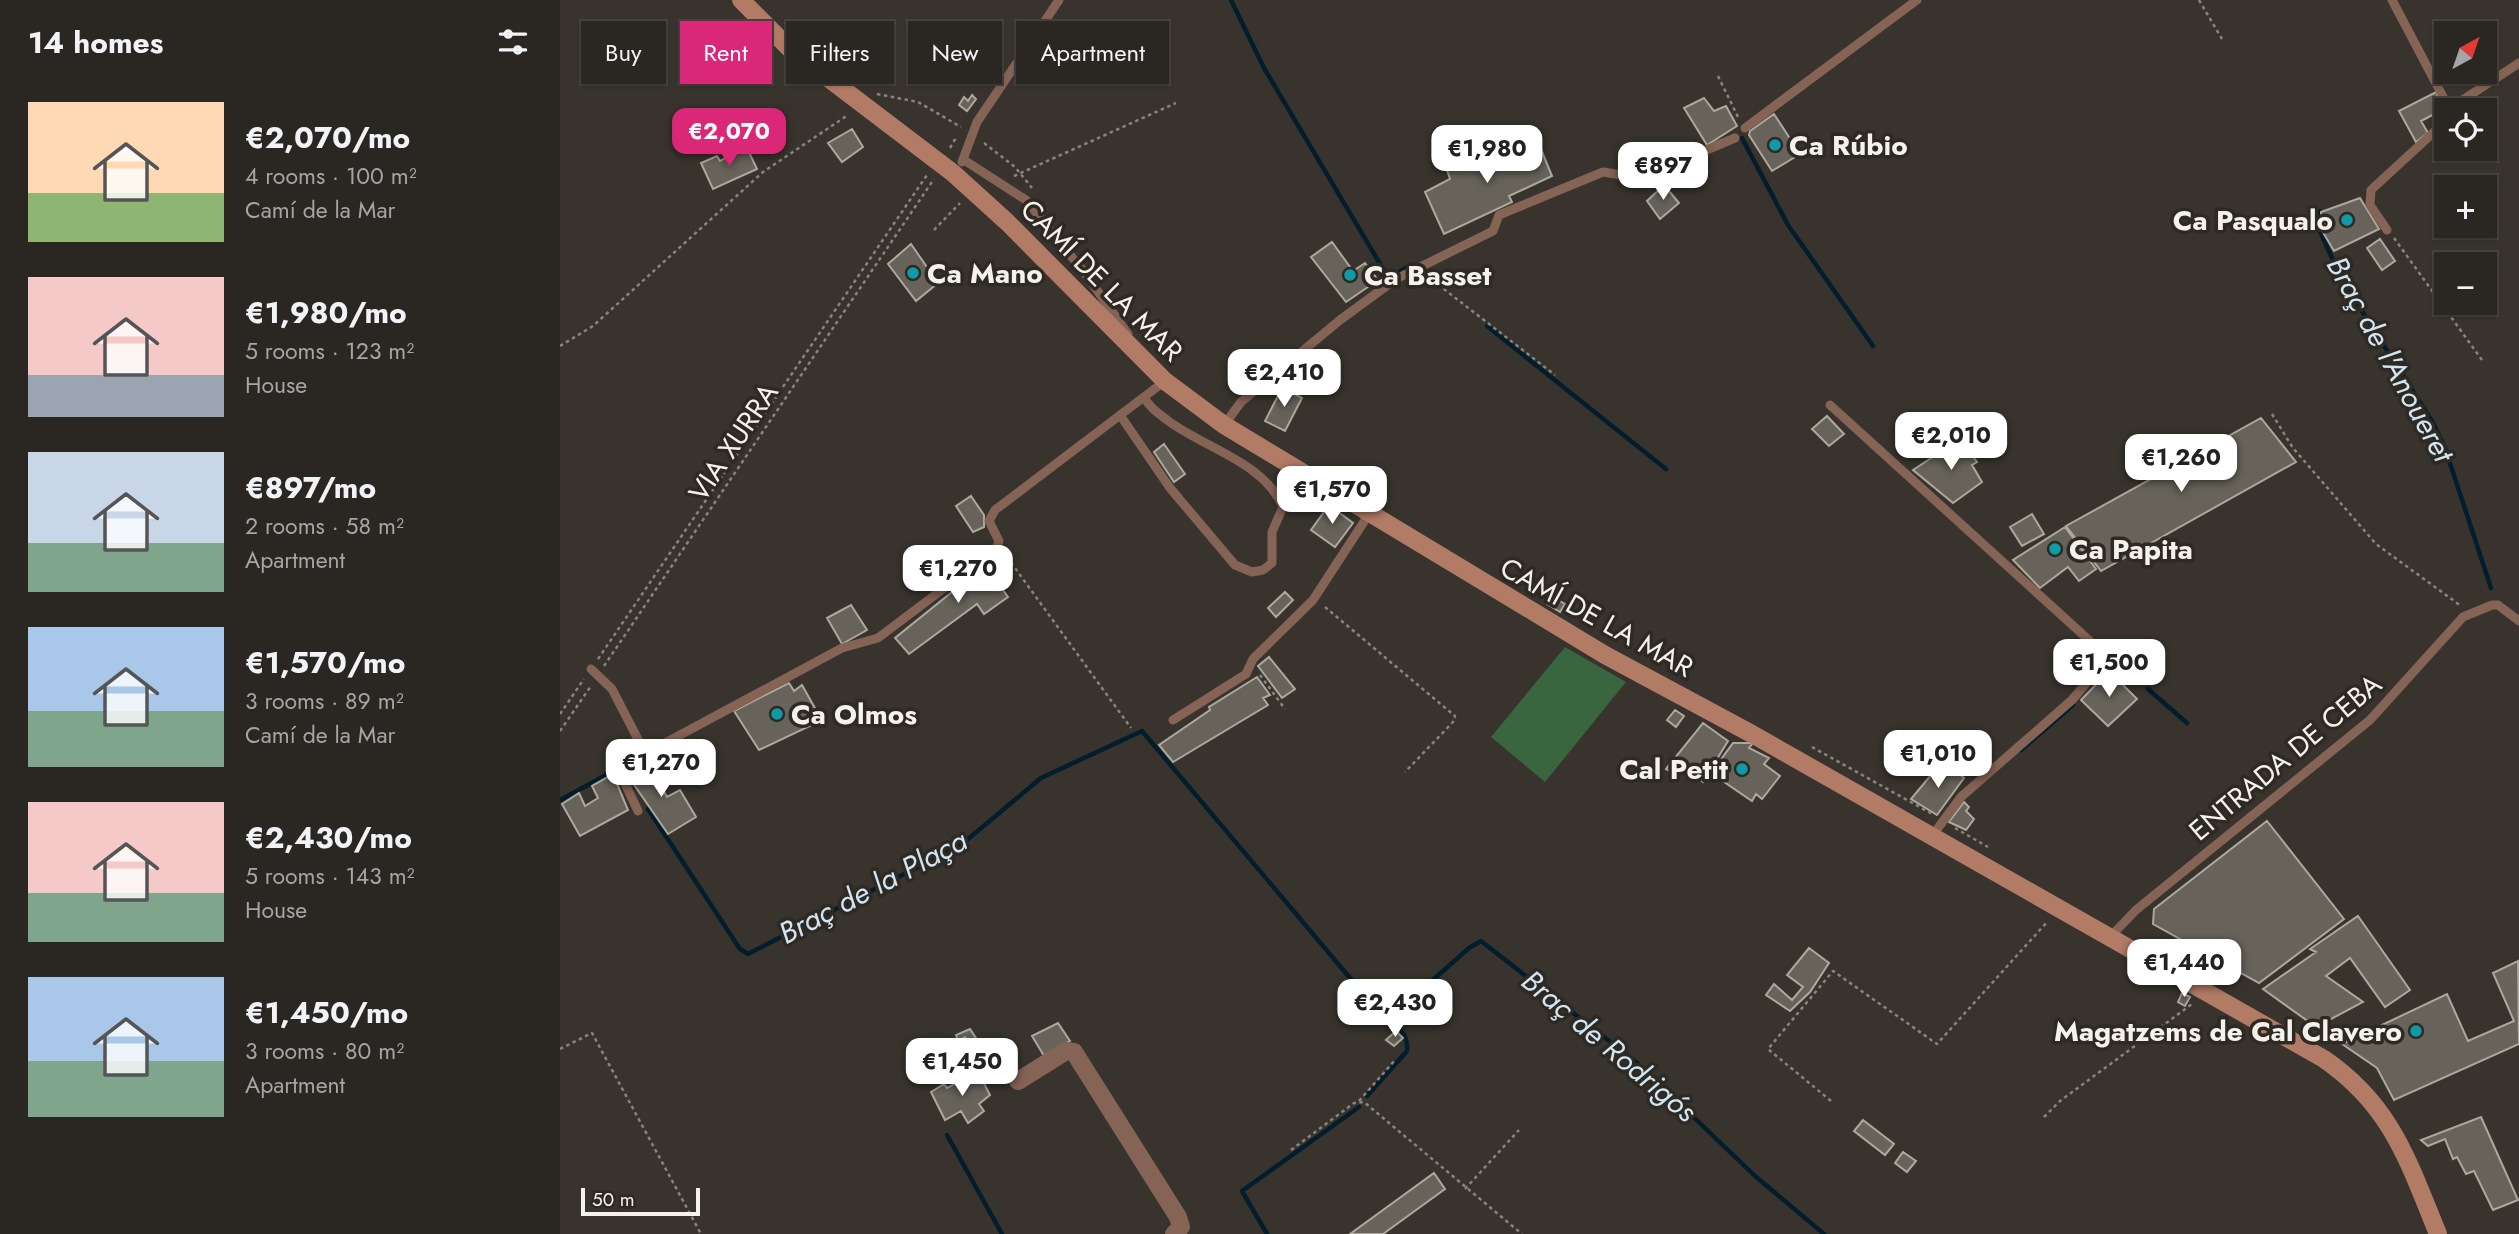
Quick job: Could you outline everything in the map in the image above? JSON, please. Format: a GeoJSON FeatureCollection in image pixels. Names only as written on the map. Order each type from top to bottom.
{"type":"FeatureCollection","features":[{"type":"Feature","properties":{"kind":"main road","name":"CAMÍ DE LA MAR"},"geometry":{"type":"LineString","coordinates":[[741,0],[790,49],[866,99],[948,167],[1007,222],[1165,381],[1224,425],[1605,655],[1932,836],[2324,1059],[2353,1079],[2379,1108],[2406,1154],[2438,1234]]}},
{"type":"Feature","properties":{"kind":"street"},"geometry":{"type":"LineString","coordinates":[[1018,1081],[1066,1051],[1074,1052],[1178,1217],[1181,1227],[1174,1234]]}},
{"type":"Feature","properties":{"kind":"lane"},"geometry":{"type":"LineString","coordinates":[[1059,0],[948,167],[1001,182],[1027,200],[1050,226],[1118,318],[1145,361]]}},
{"type":"Feature","properties":{"kind":"lane"},"geometry":{"type":"LineString","coordinates":[[1745,128],[1917,0]]}},
{"type":"Feature","properties":{"kind":"lane"},"geometry":{"type":"LineString","coordinates":[[2392,0],[2445,98]]}},
{"type":"Feature","properties":{"kind":"lane"},"geometry":{"type":"LineString","coordinates":[[2465,98],[2519,63]]}},
{"type":"Feature","properties":{"kind":"lane"},"geometry":{"type":"LineString","coordinates":[[2388,230],[2370,205],[2371,190],[2434,132]]}},
{"type":"Feature","properties":{"kind":"lane"},"geometry":{"type":"LineString","coordinates":[[1224,425],[1241,402],[1340,320],[1416,267],[1493,231],[1499,215],[1603,172],[1640,178],[1735,138]]}},
{"type":"Feature","properties":{"kind":"lane"},"geometry":{"type":"LineString","coordinates":[[638,811],[621,775],[628,763],[842,648],[878,638],[999,546],[989,521],[991,514],[1165,381]]}},
{"type":"Feature","properties":{"kind":"lane"},"geometry":{"type":"LineString","coordinates":[[1120,415],[1170,488],[1236,565],[1252,572],[1263,570],[1272,563],[1272,532],[1283,508],[1272,485],[1258,474],[1189,437],[1153,408],[1144,397]]}},
{"type":"Feature","properties":{"kind":"lane"},"geometry":{"type":"LineString","coordinates":[[1830,405],[2102,653],[2104,658],[2072,700],[1961,797],[1932,836]]}},
{"type":"Feature","properties":{"kind":"lane"},"geometry":{"type":"LineString","coordinates":[[1173,720],[1246,674],[1254,660],[1315,597],[1369,514]]}},
{"type":"Feature","properties":{"kind":"lane"},"geometry":{"type":"LineString","coordinates":[[2470,612],[2498,605],[2519,621]]}},
{"type":"Feature","properties":{"kind":"lane","name":"ENTRADA DE CEBA"},"geometry":{"type":"LineString","coordinates":[[2110,937],[2136,910],[2370,720],[2390,701],[2431,649],[2470,612]]}},
{"type":"Feature","properties":{"kind":"lane"},"geometry":{"type":"LineString","coordinates":[[594,672],[612,689],[645,753]]}},
{"type":"Feature","properties":{"kind":"path"},"geometry":{"type":"LineString","coordinates":[[2199,0],[2222,39]]}},
{"type":"Feature","properties":{"kind":"path"},"geometry":{"type":"LineString","coordinates":[[1718,76],[1745,128]]}},
{"type":"Feature","properties":{"kind":"path"},"geometry":{"type":"LineString","coordinates":[[560,346],[593,326],[762,172],[866,99],[918,102],[971,134],[1020,173],[1037,195]]}},
{"type":"Feature","properties":{"kind":"path"},"geometry":{"type":"LineString","coordinates":[[1001,182],[1175,103]]}},
{"type":"Feature","properties":{"kind":"path"},"geometry":{"type":"LineString","coordinates":[[560,714],[594,672],[948,167]]}},
{"type":"Feature","properties":{"kind":"path","name":"VIA XURRA"},"geometry":{"type":"LineString","coordinates":[[560,731],[594,672],[948,167]]}},
{"type":"Feature","properties":{"kind":"path"},"geometry":{"type":"LineString","coordinates":[[934,230],[972,191]]}},
{"type":"Feature","properties":{"kind":"path"},"geometry":{"type":"LineString","coordinates":[[2388,230],[2482,360]]}},
{"type":"Feature","properties":{"kind":"path"},"geometry":{"type":"LineString","coordinates":[[1416,267],[1555,375]]}},
{"type":"Feature","properties":{"kind":"path"},"geometry":{"type":"LineString","coordinates":[[1136,322],[1153,344]]}},
{"type":"Feature","properties":{"kind":"path"},"geometry":{"type":"LineString","coordinates":[[2272,414],[2293,448],[2376,544],[2470,612]]}},
{"type":"Feature","properties":{"kind":"path"},"geometry":{"type":"LineString","coordinates":[[999,546],[1131,728]]}},
{"type":"Feature","properties":{"kind":"path"},"geometry":{"type":"LineString","coordinates":[[1315,597],[1455,716],[1454,721],[1405,772]]}},
{"type":"Feature","properties":{"kind":"path"},"geometry":{"type":"LineString","coordinates":[[1248,669],[1258,672],[1285,709]]}},
{"type":"Feature","properties":{"kind":"path"},"geometry":{"type":"LineString","coordinates":[[1805,744],[1992,850]]}},
{"type":"Feature","properties":{"kind":"path"},"geometry":{"type":"LineString","coordinates":[[1831,1101],[1768,1049],[1833,971],[1937,1044],[2059,908]]}},
{"type":"Feature","properties":{"kind":"path"},"geometry":{"type":"LineString","coordinates":[[2044,1116],[2060,1101],[2190,1008],[2200,988]]}},
{"type":"Feature","properties":{"kind":"path"},"geometry":{"type":"LineString","coordinates":[[560,1049],[592,1033],[701,1234]]}},
{"type":"Feature","properties":{"kind":"path"},"geometry":{"type":"LineString","coordinates":[[1291,1150],[1359,1101],[1396,1059]]}},
{"type":"Feature","properties":{"kind":"path"},"geometry":{"type":"LineString","coordinates":[[1359,1101],[1522,1234]]}},
{"type":"Feature","properties":{"kind":"path"},"geometry":{"type":"LineString","coordinates":[[1465,1189],[1519,1130]]}},
{"type":"Feature","properties":{"kind":"green space"},"geometry":{"type":"Polygon","coordinates":[[[1565,647],[1626,682],[1545,782],[1491,737],[1565,647]]]}},
{"type":"Feature","properties":{"kind":"building"},"geometry":{"type":"Polygon","coordinates":[[[2436,92],[2439,98],[2434,98],[2434,114],[2421,121],[2428,133],[2416,142],[2399,111],[2436,92]]]}},
{"type":"Feature","properties":{"kind":"building"},"geometry":{"type":"Polygon","coordinates":[[[972,95],[976,99],[967,111],[959,105],[964,97],[968,101],[972,95]]]}},
{"type":"Feature","properties":{"kind":"building"},"geometry":{"type":"Polygon","coordinates":[[[1704,98],[1714,111],[1726,106],[1737,126],[1707,145],[1684,108],[1704,98]]]}},
{"type":"Feature","properties":{"kind":"building","name":"Ca Rúbio"},"geometry":{"type":"Polygon","coordinates":[[[1774,114],[1800,154],[1772,171],[1749,135],[1750,131],[1774,114]]]}},
{"type":"Feature","properties":{"kind":"building"},"geometry":{"type":"Polygon","coordinates":[[[852,129],[863,147],[842,162],[828,143],[852,129]]]}},
{"type":"Feature","properties":{"kind":"building"},"geometry":{"type":"Polygon","coordinates":[[[1536,137],[1552,176],[1509,196],[1512,202],[1444,234],[1425,192],[1450,179],[1447,170],[1466,162],[1470,170],[1536,137]]]}},
{"type":"Feature","properties":{"kind":"building"},"geometry":{"type":"Polygon","coordinates":[[[746,146],[757,169],[713,189],[701,163],[717,156],[720,161],[746,146]]]}},
{"type":"Feature","properties":{"kind":"building"},"geometry":{"type":"Polygon","coordinates":[[[1664,185],[1679,203],[1660,219],[1647,201],[1664,185]]]}},
{"type":"Feature","properties":{"kind":"building","name":"Ca Pasqualo"},"geometry":{"type":"Polygon","coordinates":[[[2360,198],[2379,229],[2334,251],[2321,229],[2321,212],[2360,198]]]}},
{"type":"Feature","properties":{"kind":"building"},"geometry":{"type":"Polygon","coordinates":[[[2380,239],[2395,261],[2382,270],[2367,248],[2380,239]]]}},
{"type":"Feature","properties":{"kind":"building","name":"Ca Basset"},"geometry":{"type":"Polygon","coordinates":[[[1332,242],[1353,271],[1365,263],[1378,280],[1346,302],[1311,257],[1332,242]]]}},
{"type":"Feature","properties":{"kind":"building","name":"Ca Mano"},"geometry":{"type":"Polygon","coordinates":[[[911,244],[938,283],[916,301],[888,264],[911,244]]]}},
{"type":"Feature","properties":{"kind":"building"},"geometry":{"type":"Polygon","coordinates":[[[1282,388],[1302,398],[1285,431],[1265,421],[1282,388]]]}},
{"type":"Feature","properties":{"kind":"building"},"geometry":{"type":"Polygon","coordinates":[[[1827,416],[1844,434],[1829,446],[1812,429],[1827,416]]]}},
{"type":"Feature","properties":{"kind":"building"},"geometry":{"type":"Polygon","coordinates":[[[2261,418],[2296,462],[2101,571],[2066,526],[2261,418]]]}},
{"type":"Feature","properties":{"kind":"building"},"geometry":{"type":"Polygon","coordinates":[[[1960,439],[1977,462],[1972,465],[1982,482],[1953,503],[1913,470],[1960,439]]]}},
{"type":"Feature","properties":{"kind":"building"},"geometry":{"type":"Polygon","coordinates":[[[1164,444],[1185,474],[1174,482],[1154,452],[1164,444]]]}},
{"type":"Feature","properties":{"kind":"building"},"geometry":{"type":"Polygon","coordinates":[[[971,496],[984,515],[984,527],[973,532],[956,506],[971,496]]]}},
{"type":"Feature","properties":{"kind":"building"},"geometry":{"type":"Polygon","coordinates":[[[1329,505],[1353,523],[1335,547],[1311,530],[1329,505]]]}},
{"type":"Feature","properties":{"kind":"building"},"geometry":{"type":"Polygon","coordinates":[[[2032,514],[2044,534],[2022,546],[2010,527],[2032,514]]]}},
{"type":"Feature","properties":{"kind":"building","name":"Ca Papita"},"geometry":{"type":"Polygon","coordinates":[[[2065,527],[2096,569],[2079,581],[2068,567],[2040,588],[2013,560],[2065,527]]]}},
{"type":"Feature","properties":{"kind":"building"},"geometry":{"type":"Polygon","coordinates":[[[998,555],[1010,570],[996,580],[1008,597],[984,614],[977,604],[909,654],[895,638],[998,555]]]}},
{"type":"Feature","properties":{"kind":"building"},"geometry":{"type":"Polygon","coordinates":[[[1285,592],[1293,600],[1276,617],[1268,608],[1285,592]]]}},
{"type":"Feature","properties":{"kind":"building"},"geometry":{"type":"Polygon","coordinates":[[[1553,597],[1565,604],[1560,612],[1547,604],[1553,597]]]}},
{"type":"Feature","properties":{"kind":"building"},"geometry":{"type":"Polygon","coordinates":[[[851,605],[867,630],[842,644],[827,618],[851,605]]]}},
{"type":"Feature","properties":{"kind":"building"},"geometry":{"type":"Polygon","coordinates":[[[1269,657],[1295,689],[1282,698],[1258,666],[1269,657]]]}},
{"type":"Feature","properties":{"kind":"building"},"geometry":{"type":"Polygon","coordinates":[[[2109,671],[2137,699],[2108,726],[2081,700],[2109,671]]]}},
{"type":"Feature","properties":{"kind":"building"},"geometry":{"type":"Polygon","coordinates":[[[1257,677],[1270,695],[1263,698],[1268,705],[1173,762],[1159,745],[1210,710],[1209,707],[1257,677]]]}},
{"type":"Feature","properties":{"kind":"building","name":"Ca Olmos"},"geometry":{"type":"Polygon","coordinates":[[[789,683],[794,691],[802,685],[820,717],[812,725],[759,750],[734,711],[789,683]]]}},
{"type":"Feature","properties":{"kind":"building"},"geometry":{"type":"Polygon","coordinates":[[[1675,710],[1684,716],[1676,727],[1667,720],[1675,710]]]}},
{"type":"Feature","properties":{"kind":"building"},"geometry":{"type":"Polygon","coordinates":[[[1703,723],[1728,741],[1703,782],[1682,765],[1675,774],[1666,769],[1703,723]]]}},
{"type":"Feature","properties":{"kind":"building","name":"Cal Petit"},"geometry":{"type":"Polygon","coordinates":[[[1733,743],[1753,743],[1749,748],[1769,758],[1764,764],[1780,776],[1762,799],[1756,794],[1752,801],[1711,773],[1733,743]]]}},
{"type":"Feature","properties":{"kind":"building"},"geometry":{"type":"Polygon","coordinates":[[[647,760],[667,797],[680,790],[696,817],[668,834],[628,776],[632,768],[647,760]]]}},
{"type":"Feature","properties":{"kind":"building"},"geometry":{"type":"Polygon","coordinates":[[[1950,767],[1964,778],[1937,815],[1911,799],[1936,769],[1944,776],[1950,767]]]}},
{"type":"Feature","properties":{"kind":"building"},"geometry":{"type":"Polygon","coordinates":[[[613,774],[628,810],[580,836],[562,804],[579,793],[585,806],[598,798],[592,786],[613,774]]]}},
{"type":"Feature","properties":{"kind":"building"},"geometry":{"type":"Polygon","coordinates":[[[1964,802],[1969,807],[1966,811],[1974,819],[1966,830],[1949,822],[1964,802]]]}},
{"type":"Feature","properties":{"kind":"building"},"geometry":{"type":"Polygon","coordinates":[[[2267,821],[2344,919],[2259,983],[2153,924],[2154,909],[2267,821]]]}},
{"type":"Feature","properties":{"kind":"building"},"geometry":{"type":"Polygon","coordinates":[[[2358,916],[2410,990],[2385,1007],[2350,958],[2326,976],[2363,1002],[2316,1027],[2263,989],[2316,952],[2310,949],[2358,916]]]}},
{"type":"Feature","properties":{"kind":"building"},"geometry":{"type":"Polygon","coordinates":[[[1809,948],[1829,963],[1810,992],[1790,1011],[1766,995],[1774,984],[1792,1000],[1803,987],[1787,975],[1809,948]]]}},
{"type":"Feature","properties":{"kind":"building","name":"Magatzems de Cal Clavero"},"geometry":{"type":"Polygon","coordinates":[[[2518,961],[2519,1044],[2394,1100],[2377,1068],[2342,1044],[2447,994],[2468,1041],[2514,1021],[2493,973],[2518,961]]]}},
{"type":"Feature","properties":{"kind":"building"},"geometry":{"type":"Polygon","coordinates":[[[2182,993],[2190,997],[2185,1006],[2178,1002],[2182,993]]]}},
{"type":"Feature","properties":{"kind":"building"},"geometry":{"type":"Polygon","coordinates":[[[1058,1023],[1070,1041],[1044,1056],[1032,1036],[1058,1023]]]}},
{"type":"Feature","properties":{"kind":"building"},"geometry":{"type":"Polygon","coordinates":[[[970,1029],[982,1047],[977,1050],[965,1037],[958,1041],[956,1035],[970,1029]]]}},
{"type":"Feature","properties":{"kind":"building"},"geometry":{"type":"Polygon","coordinates":[[[1396,1031],[1403,1038],[1394,1046],[1386,1040],[1396,1031]]]}},
{"type":"Feature","properties":{"kind":"building"},"geometry":{"type":"Polygon","coordinates":[[[978,1072],[990,1095],[979,1104],[984,1111],[968,1123],[961,1111],[945,1120],[931,1092],[944,1084],[947,1088],[978,1072]]]}},
{"type":"Feature","properties":{"kind":"building"},"geometry":{"type":"Polygon","coordinates":[[[2481,1117],[2518,1200],[2493,1210],[2474,1171],[2466,1174],[2457,1157],[2453,1159],[2445,1139],[2428,1146],[2421,1140],[2481,1117]]]}},
{"type":"Feature","properties":{"kind":"building"},"geometry":{"type":"Polygon","coordinates":[[[1863,1120],[1894,1144],[1885,1155],[1854,1131],[1863,1120]]]}},
{"type":"Feature","properties":{"kind":"building"},"geometry":{"type":"Polygon","coordinates":[[[1903,1152],[1916,1161],[1907,1172],[1895,1163],[1903,1152]]]}},
{"type":"Feature","properties":{"kind":"building"},"geometry":{"type":"Polygon","coordinates":[[[1434,1173],[1445,1189],[1383,1234],[1350,1234],[1434,1173]]]}},
{"type":"Feature","properties":{"kind":"waterway"},"geometry":{"type":"LineString","coordinates":[[1231,0],[1264,68],[1386,274],[1391,277],[1406,268]]}},
{"type":"Feature","properties":{"kind":"waterway"},"geometry":{"type":"LineString","coordinates":[[1742,138],[1788,225],[1873,346]]}},
{"type":"Feature","properties":{"kind":"waterway","name":"Braç de l'Anoueret"},"geometry":{"type":"LineString","coordinates":[[2320,211],[2318,227],[2341,278],[2433,423],[2445,448],[2491,588]]}},
{"type":"Feature","properties":{"kind":"waterway"},"geometry":{"type":"LineString","coordinates":[[1487,326],[1666,469]]}},
{"type":"Feature","properties":{"kind":"waterway"},"geometry":{"type":"LineString","coordinates":[[2148,689],[2187,723]]}},
{"type":"Feature","properties":{"kind":"waterway"},"geometry":{"type":"LineString","coordinates":[[2021,750],[2073,705]]}},
{"type":"Feature","properties":{"kind":"waterway","name":"Braç de la Plaça"},"geometry":{"type":"LineString","coordinates":[[648,809],[740,949],[748,954],[961,845],[1041,778],[1142,731],[1382,1016],[1396,1025],[1403,1034],[1407,1051],[1367,1096]]}},
{"type":"Feature","properties":{"kind":"waterway","name":"Braç de la Plaça"},"geometry":{"type":"LineString","coordinates":[[560,800],[610,773]]}},
{"type":"Feature","properties":{"kind":"waterway","name":"Braç de Rodrigós"},"geometry":{"type":"LineString","coordinates":[[1390,1018],[1469,948],[1481,941],[1636,1062],[1755,1176],[1824,1234]]}},
{"type":"Feature","properties":{"kind":"waterway"},"geometry":{"type":"LineString","coordinates":[[1267,1234],[1242,1191],[1359,1107]]}},
{"type":"Feature","properties":{"kind":"waterway"},"geometry":{"type":"LineString","coordinates":[[947,1135],[1002,1234]]}},
{"type":"Feature","properties":{"kind":"place","name":"Ca Rúbio"},"geometry":{"type":"Point","coordinates":[1775,145]}},
{"type":"Feature","properties":{"kind":"place","name":"Ca Pasqualo"},"geometry":{"type":"Point","coordinates":[2347,220]}},
{"type":"Feature","properties":{"kind":"place","name":"Ca Mano"},"geometry":{"type":"Point","coordinates":[913,273]}},
{"type":"Feature","properties":{"kind":"place","name":"Ca Basset"},"geometry":{"type":"Point","coordinates":[1350,275]}},
{"type":"Feature","properties":{"kind":"place","name":"Ca Papita"},"geometry":{"type":"Point","coordinates":[2055,549]}},
{"type":"Feature","properties":{"kind":"place","name":"Ca Olmos"},"geometry":{"type":"Point","coordinates":[777,714]}},
{"type":"Feature","properties":{"kind":"place","name":"Cal Petit"},"geometry":{"type":"Point","coordinates":[1742,769]}},
{"type":"Feature","properties":{"kind":"place","name":"Magatzems de Cal Clavero"},"geometry":{"type":"Point","coordinates":[2416,1031]}}]}
